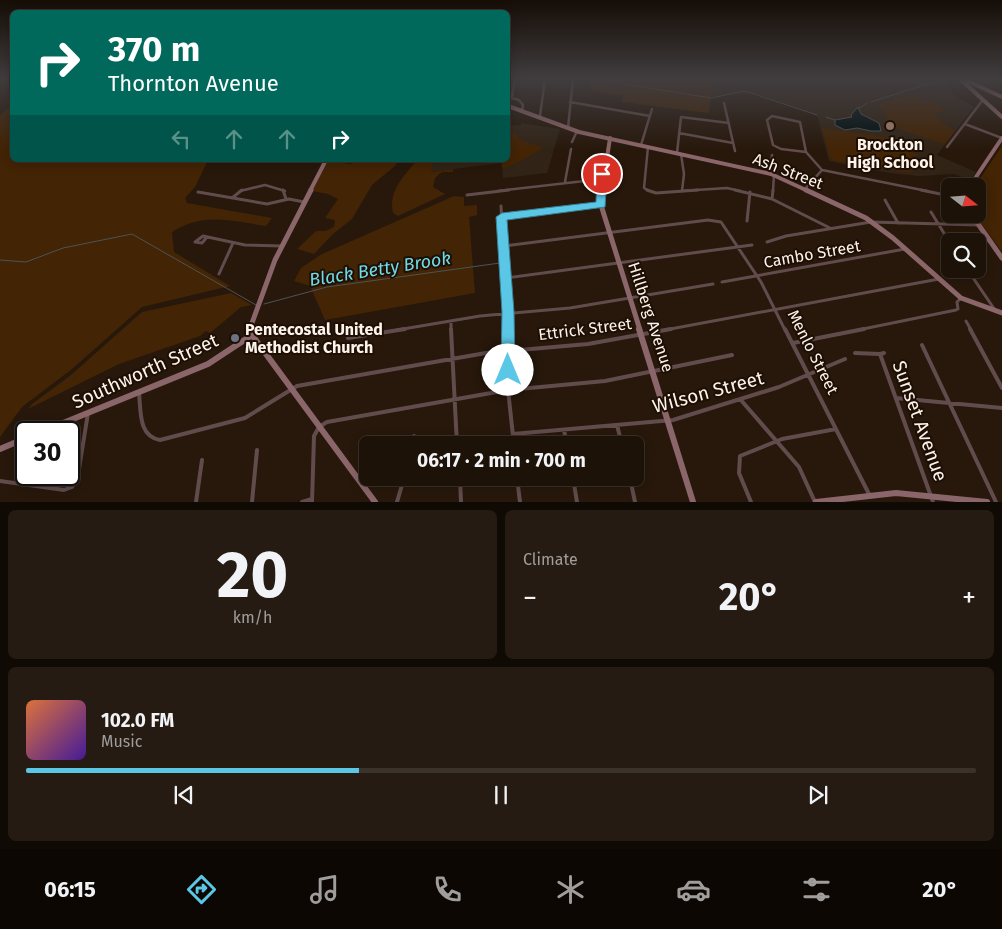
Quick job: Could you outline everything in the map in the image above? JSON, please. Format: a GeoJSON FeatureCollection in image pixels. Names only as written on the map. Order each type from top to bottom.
{"type":"FeatureCollection","features":[{"type":"Feature","properties":{"kind":"street"},"geometry":{"type":"LineString","coordinates":[[520,102],[522,110]]}},
{"type":"Feature","properties":{"kind":"street"},"geometry":{"type":"LineString","coordinates":[[540,116],[542,102]]}},
{"type":"Feature","properties":{"kind":"street"},"geometry":{"type":"LineString","coordinates":[[568,128],[570,102]]}},
{"type":"Feature","properties":{"kind":"street"},"geometry":{"type":"LineString","coordinates":[[572,102],[650,116]]}},
{"type":"Feature","properties":{"kind":"street"},"geometry":{"type":"LineString","coordinates":[[947,147],[981,102]]}},
{"type":"Feature","properties":{"kind":"street"},"geometry":{"type":"LineString","coordinates":[[984,102],[1002,117]]}},
{"type":"Feature","properties":{"kind":"street"},"geometry":{"type":"LineString","coordinates":[[724,103],[735,152]]}},
{"type":"Feature","properties":{"kind":"street","name":"Ash Street"},"geometry":{"type":"LineString","coordinates":[[510,107],[577,131],[773,174],[871,222],[906,249],[961,298],[1002,312]]}},
{"type":"Feature","properties":{"kind":"street"},"geometry":{"type":"LineString","coordinates":[[640,145],[652,109]]}},
{"type":"Feature","properties":{"kind":"street"},"geometry":{"type":"LineString","coordinates":[[806,152],[781,149],[773,146],[767,120],[768,116],[799,121],[806,152],[822,170],[941,194]]}},
{"type":"Feature","properties":{"kind":"street"},"geometry":{"type":"LineString","coordinates":[[682,191],[684,174],[679,153],[681,117],[729,123]]}},
{"type":"Feature","properties":{"kind":"street"},"geometry":{"type":"LineString","coordinates":[[965,124],[1002,138],[975,178]]}},
{"type":"Feature","properties":{"kind":"street"},"geometry":{"type":"LineString","coordinates":[[572,142],[577,131]]}},
{"type":"Feature","properties":{"kind":"street"},"geometry":{"type":"LineString","coordinates":[[679,133],[733,143]]}},
{"type":"Feature","properties":{"kind":"street","name":"Hillberg Avenue"},"geometry":{"type":"LineString","coordinates":[[610,138],[602,179],[601,205],[694,502]]}},
{"type":"Feature","properties":{"kind":"street"},"geometry":{"type":"LineString","coordinates":[[648,146],[644,188],[648,191],[724,188],[750,192],[772,198],[830,228]]}},
{"type":"Feature","properties":{"kind":"street"},"geometry":{"type":"LineString","coordinates":[[565,182],[571,149]]}},
{"type":"Feature","properties":{"kind":"street"},"geometry":{"type":"LineString","coordinates":[[772,155],[772,198]]}},
{"type":"Feature","properties":{"kind":"street"},"geometry":{"type":"LineString","coordinates":[[325,162],[282,246],[252,323],[252,335],[375,502]]}},
{"type":"Feature","properties":{"kind":"street"},"geometry":{"type":"LineString","coordinates":[[805,189],[822,170]]}},
{"type":"Feature","properties":{"kind":"street"},"geometry":{"type":"LineString","coordinates":[[467,195],[602,179]]}},
{"type":"Feature","properties":{"kind":"street"},"geometry":{"type":"LineString","coordinates":[[232,198],[240,191],[273,185],[285,191],[286,200]]}},
{"type":"Feature","properties":{"kind":"street"},"geometry":{"type":"LineString","coordinates":[[198,192],[267,204],[286,200],[304,202]]}},
{"type":"Feature","properties":{"kind":"street"},"geometry":{"type":"LineString","coordinates":[[747,221],[750,192]]}},
{"type":"Feature","properties":{"kind":"street"},"geometry":{"type":"LineString","coordinates":[[884,200],[898,222]]}},
{"type":"Feature","properties":{"kind":"street"},"geometry":{"type":"LineString","coordinates":[[502,217],[601,205]]}},
{"type":"Feature","properties":{"kind":"street"},"geometry":{"type":"LineString","coordinates":[[501,206],[508,312],[508,390],[512,434]]}},
{"type":"Feature","properties":{"kind":"street"},"geometry":{"type":"LineString","coordinates":[[931,212],[944,233]]}},
{"type":"Feature","properties":{"kind":"street","name":"Menlo Street"},"geometry":{"type":"LineString","coordinates":[[610,233],[708,220],[719,221],[728,230],[758,276],[776,309],[872,499]]}},
{"type":"Feature","properties":{"kind":"street"},"geometry":{"type":"LineString","coordinates":[[767,242],[830,228],[871,222],[978,225],[1002,258]]}},
{"type":"Feature","properties":{"kind":"street"},"geometry":{"type":"LineString","coordinates":[[504,246],[610,233]]}},
{"type":"Feature","properties":{"kind":"street"},"geometry":{"type":"LineString","coordinates":[[207,237],[233,243],[282,246]]}},
{"type":"Feature","properties":{"kind":"street"},"geometry":{"type":"LineString","coordinates":[[219,274],[233,243]]}},
{"type":"Feature","properties":{"kind":"street"},"geometry":{"type":"LineString","coordinates":[[506,278],[752,245]]}},
{"type":"Feature","properties":{"kind":"street","name":"Cambo Street"},"geometry":{"type":"LineString","coordinates":[[722,282],[906,249]]}},
{"type":"Feature","properties":{"kind":"street"},"geometry":{"type":"LineString","coordinates":[[973,278],[995,311]]}},
{"type":"Feature","properties":{"kind":"street","name":"Ettrick Street"},"geometry":{"type":"LineString","coordinates":[[292,388],[508,350],[588,344],[939,279]]}},
{"type":"Feature","properties":{"kind":"street"},"geometry":{"type":"LineString","coordinates":[[348,338],[508,312],[562,309],[631,299],[714,284]]}},
{"type":"Feature","properties":{"kind":"street"},"geometry":{"type":"LineString","coordinates":[[793,342],[958,310],[957,302],[961,298]]}},
{"type":"Feature","properties":{"kind":"street"},"geometry":{"type":"LineString","coordinates":[[966,321],[1002,388]]}},
{"type":"Feature","properties":{"kind":"street"},"geometry":{"type":"LineString","coordinates":[[451,322],[457,436]]}},
{"type":"Feature","properties":{"kind":"street","name":"Southworth Street"},"geometry":{"type":"LineString","coordinates":[[68,421],[208,364],[252,335]]}},
{"type":"Feature","properties":{"kind":"street"},"geometry":{"type":"LineString","coordinates":[[922,344],[996,502]]}},
{"type":"Feature","properties":{"kind":"street","name":"Sunset Avenue"},"geometry":{"type":"LineString","coordinates":[[855,353],[882,354],[932,499]]}},
{"type":"Feature","properties":{"kind":"street"},"geometry":{"type":"LineString","coordinates":[[302,502],[312,500],[314,436],[319,427],[327,422],[508,390],[598,382],[732,356]]}},
{"type":"Feature","properties":{"kind":"street","name":"Wilson Street"},"geometry":{"type":"LineString","coordinates":[[512,434],[668,420],[779,387],[845,359]]}},
{"type":"Feature","properties":{"kind":"street"},"geometry":{"type":"LineString","coordinates":[[139,392],[144,432],[150,439],[160,440],[245,418],[292,388]]}},
{"type":"Feature","properties":{"kind":"street"},"geometry":{"type":"LineString","coordinates":[[896,398],[1002,408]]}},
{"type":"Feature","properties":{"kind":"street"},"geometry":{"type":"LineString","coordinates":[[740,399],[799,468],[815,502],[872,499],[896,493],[932,499],[987,502]]}},
{"type":"Feature","properties":{"kind":"street"},"geometry":{"type":"LineString","coordinates":[[0,481],[64,490],[72,487],[78,475],[88,413]]}},
{"type":"Feature","properties":{"kind":"street"},"geometry":{"type":"LineString","coordinates":[[617,425],[620,436]]}},
{"type":"Feature","properties":{"kind":"street"},"geometry":{"type":"LineString","coordinates":[[751,502],[738,470],[738,458],[775,440],[836,429]]}},
{"type":"Feature","properties":{"kind":"street"},"geometry":{"type":"LineString","coordinates":[[564,430],[565,436]]}},
{"type":"Feature","properties":{"kind":"street"},"geometry":{"type":"LineString","coordinates":[[0,449],[15,443]]}},
{"type":"Feature","properties":{"kind":"street"},"geometry":{"type":"LineString","coordinates":[[252,502],[257,450]]}},
{"type":"Feature","properties":{"kind":"street"},"geometry":{"type":"LineString","coordinates":[[196,502],[202,460]]}},
{"type":"Feature","properties":{"kind":"street"},"geometry":{"type":"LineString","coordinates":[[397,502],[402,486]]}},
{"type":"Feature","properties":{"kind":"street"},"geometry":{"type":"LineString","coordinates":[[460,486],[461,502]]}},
{"type":"Feature","properties":{"kind":"street"},"geometry":{"type":"LineString","coordinates":[[518,486],[520,502]]}},
{"type":"Feature","properties":{"kind":"street"},"geometry":{"type":"LineString","coordinates":[[574,486],[577,502]]}},
{"type":"Feature","properties":{"kind":"street"},"geometry":{"type":"LineString","coordinates":[[632,486],[635,502]]}},
{"type":"Feature","properties":{"kind":"shaded area"},"geometry":{"type":"Polygon","coordinates":[[[625,102],[710,102],[709,113],[625,102]]]}},
{"type":"Feature","properties":{"kind":"shaded area","name":"Brockton High School"},"geometry":{"type":"Polygon","coordinates":[[[782,102],[966,102],[974,107],[937,155],[976,172],[972,178],[965,178],[954,174],[919,176],[890,173],[829,161],[817,115],[782,102]]]}},
{"type":"Feature","properties":{"kind":"shaded area"},"geometry":{"type":"Polygon","coordinates":[[[886,102],[934,102],[946,110],[934,114],[955,131],[945,144],[901,130],[891,123],[878,105],[886,102]]]}},
{"type":"Feature","properties":{"kind":"shaded area"},"geometry":{"type":"Polygon","coordinates":[[[10,107],[10,162],[207,162],[195,187],[185,198],[187,203],[272,218],[266,226],[229,220],[207,220],[195,222],[172,232],[174,252],[230,286],[142,307],[72,369],[22,407],[0,437],[0,115],[10,107]]]}},
{"type":"Feature","properties":{"kind":"shaded area"},"geometry":{"type":"Polygon","coordinates":[[[858,107],[861,114],[879,123],[881,131],[857,128],[845,130],[835,125],[835,120],[852,117],[851,115],[858,107]]]}},
{"type":"Feature","properties":{"kind":"shaded area"},"geometry":{"type":"Polygon","coordinates":[[[521,123],[560,129],[547,173],[503,178],[502,163],[430,172],[432,162],[510,162],[510,126],[521,125],[521,123]]]}},
{"type":"Feature","properties":{"kind":"shaded area"},"geometry":{"type":"Polygon","coordinates":[[[822,128],[886,137],[918,155],[914,157],[915,163],[910,168],[912,173],[835,161],[830,157],[822,128]]]}},
{"type":"Feature","properties":{"kind":"shaded area"},"geometry":{"type":"Polygon","coordinates":[[[514,131],[521,140],[544,148],[509,167],[502,168],[502,163],[497,162],[510,162],[510,140],[514,131]]]}},
{"type":"Feature","properties":{"kind":"shaded area"},"geometry":{"type":"Polygon","coordinates":[[[1002,146],[1002,252],[981,223],[986,223],[986,178],[980,178],[1002,146]]]}},
{"type":"Feature","properties":{"kind":"shaded area"},"geometry":{"type":"Polygon","coordinates":[[[327,162],[351,164],[352,162],[397,162],[372,185],[352,219],[333,234],[314,254],[297,249],[316,231],[326,231],[334,227],[335,220],[325,218],[338,199],[328,194],[312,191],[327,162]]]}},
{"type":"Feature","properties":{"kind":"shaded area"},"geometry":{"type":"Polygon","coordinates":[[[415,162],[433,162],[431,172],[453,169],[453,172],[442,172],[435,178],[433,187],[445,194],[398,216],[393,213],[392,205],[395,191],[402,178],[415,162]]]}},
{"type":"Feature","properties":{"kind":"shaded area"},"geometry":{"type":"Polygon","coordinates":[[[454,196],[464,197],[464,206],[477,205],[477,215],[469,217],[475,293],[325,320],[310,286],[294,281],[301,268],[322,254],[454,196]]]}},
{"type":"Feature","properties":{"kind":"shaded area"},"geometry":{"type":"Polygon","coordinates":[[[231,293],[252,305],[241,307],[210,333],[206,331],[200,336],[119,364],[28,409],[71,375],[142,312],[231,293]]]}},
{"type":"Feature","properties":{"kind":"waterway"},"geometry":{"type":"LineString","coordinates":[[779,102],[817,115]]}},
{"type":"Feature","properties":{"kind":"waterway"},"geometry":{"type":"LineString","coordinates":[[858,109],[867,103]]}},
{"type":"Feature","properties":{"kind":"waterway"},"geometry":{"type":"LineString","coordinates":[[826,117],[835,120]]}},
{"type":"Feature","properties":{"kind":"waterway","name":"Black Betty Brook"},"geometry":{"type":"LineString","coordinates":[[0,260],[26,262],[63,248],[132,234],[256,305]]}},
{"type":"Feature","properties":{"kind":"waterway","name":"Black Betty Brook"},"geometry":{"type":"LineString","coordinates":[[264,304],[327,287],[500,263]]}},
{"type":"Feature","properties":{"kind":"place","name":"Brockton High School"},"geometry":{"type":"Point","coordinates":[890,126]}},
{"type":"Feature","properties":{"kind":"place","name":"Pentecostal United Methodist Church"},"geometry":{"type":"Point","coordinates":[235,338]}},
{"type":"Feature","properties":{"kind":"route"},"geometry":{"type":"LineString","coordinates":[[508,370],[508,312],[502,217],[601,205],[602,174]]}}]}
